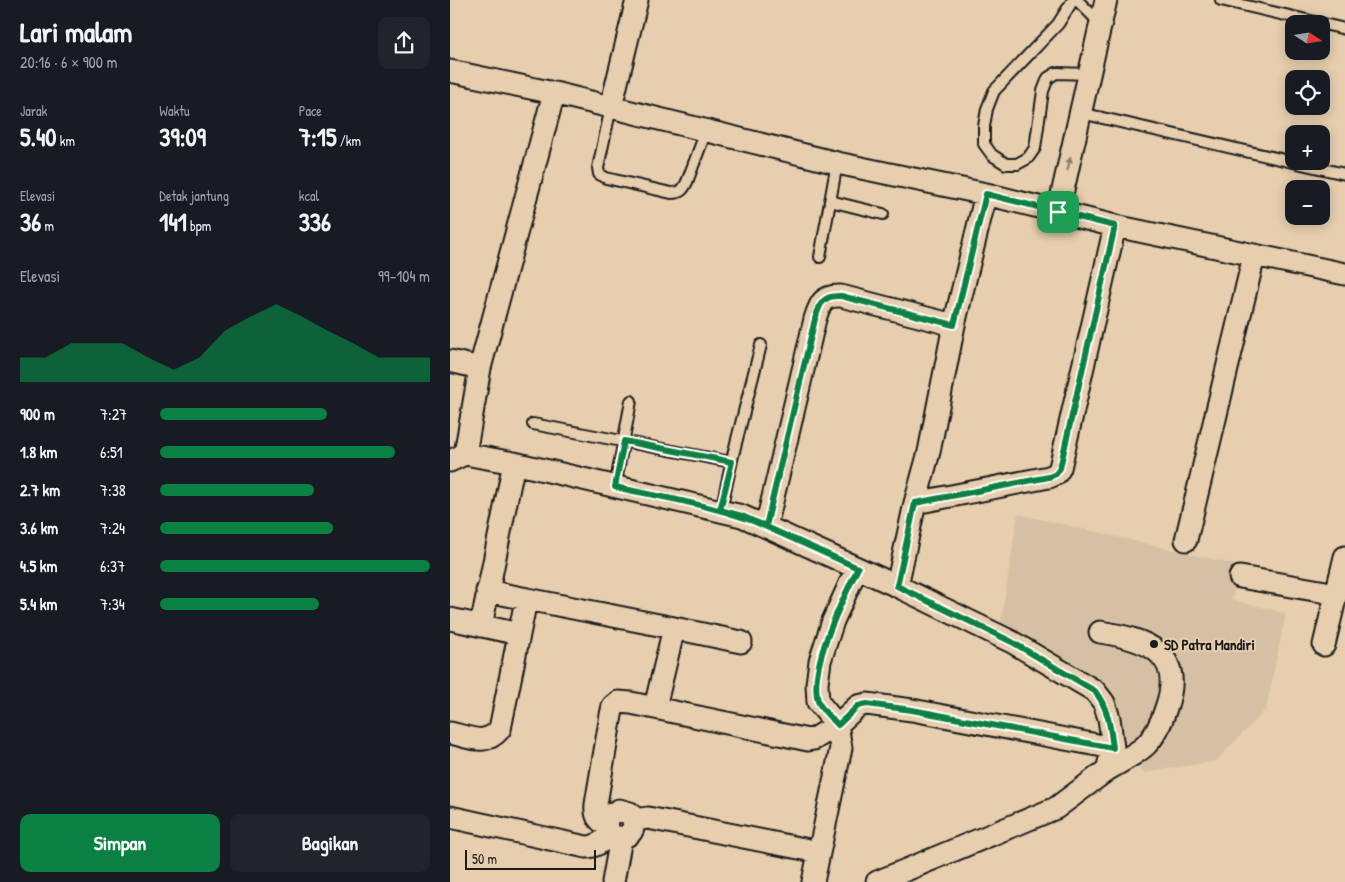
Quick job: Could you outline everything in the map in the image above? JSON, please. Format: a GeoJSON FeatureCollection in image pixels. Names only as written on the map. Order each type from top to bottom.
{"type":"FeatureCollection","features":[{"type":"Feature","properties":{"kind":"street"},"geometry":{"type":"LineString","coordinates":[[611,107],[637,0]]}},
{"type":"Feature","properties":{"kind":"street"},"geometry":{"type":"LineString","coordinates":[[1058,212],[1106,0]]}},
{"type":"Feature","properties":{"kind":"street"},"geometry":{"type":"LineString","coordinates":[[450,71],[554,93],[837,163],[986,194],[1115,226],[1345,274]]}},
{"type":"Feature","properties":{"kind":"street"},"geometry":{"type":"LineString","coordinates":[[554,93],[457,458],[514,463],[742,516],[897,586],[1012,642],[1095,691],[1104,703],[1109,718],[1113,748],[1107,770]]}},
{"type":"Feature","properties":{"kind":"street"},"geometry":{"type":"LineString","coordinates":[[897,586],[915,503],[929,452],[954,325],[986,194]]}},
{"type":"Feature","properties":{"kind":"street"},"geometry":{"type":"LineString","coordinates":[[915,503],[1049,477],[1056,474],[1060,468],[1115,226]]}},
{"type":"Feature","properties":{"kind":"street"},"geometry":{"type":"LineString","coordinates":[[1186,540],[1254,256]]}},
{"type":"Feature","properties":{"kind":"street"},"geometry":{"type":"LineString","coordinates":[[766,526],[815,319],[818,309],[824,300],[832,296],[841,296],[954,325]]}},
{"type":"Feature","properties":{"kind":"street"},"geometry":{"type":"LineString","coordinates":[[450,362],[480,368]]}},
{"type":"Feature","properties":{"kind":"street"},"geometry":{"type":"LineString","coordinates":[[481,626],[514,463]]}},
{"type":"Feature","properties":{"kind":"street"},"geometry":{"type":"LineString","coordinates":[[1324,646],[1345,557]]}},
{"type":"Feature","properties":{"kind":"street"},"geometry":{"type":"LineString","coordinates":[[813,882],[841,748],[838,725],[818,702],[817,684],[820,660],[833,621],[858,568]]}},
{"type":"Feature","properties":{"kind":"street"},"geometry":{"type":"LineString","coordinates":[[1240,577],[1336,594]]}},
{"type":"Feature","properties":{"kind":"street"},"geometry":{"type":"LineString","coordinates":[[487,591],[741,642]]}},
{"type":"Feature","properties":{"kind":"street"},"geometry":{"type":"LineString","coordinates":[[450,733],[482,740],[490,739],[500,729],[526,600]]}},
{"type":"Feature","properties":{"kind":"street"},"geometry":{"type":"LineString","coordinates":[[450,619],[519,634]]}},
{"type":"Feature","properties":{"kind":"street"},"geometry":{"type":"LineString","coordinates":[[655,707],[674,628]]}},
{"type":"Feature","properties":{"kind":"street"},"geometry":{"type":"LineString","coordinates":[[877,882],[1056,808],[1107,770],[1146,745],[1161,723],[1170,696],[1172,683],[1169,666],[1162,655],[1129,636],[1100,632]]}},
{"type":"Feature","properties":{"kind":"street"},"geometry":{"type":"LineString","coordinates":[[618,830],[598,819],[595,812],[613,706],[618,702],[655,707],[808,740],[814,739],[838,725],[858,706],[867,704],[912,710],[1113,748]]}},
{"type":"Feature","properties":{"kind":"street"},"geometry":{"type":"LineString","coordinates":[[450,817],[586,847],[598,845],[618,830],[641,818],[654,819],[819,852]]}},
{"type":"Feature","properties":{"kind":"street"},"geometry":{"type":"LineString","coordinates":[[613,882],[618,830]]}},
{"type":"Feature","properties":{"kind":"lane"},"geometry":{"type":"LineString","coordinates":[[1073,0],[1058,24],[994,91],[987,109],[984,126],[984,144],[992,155],[1006,164],[1016,164],[1028,158],[1035,148],[1043,91],[1048,78],[1056,73],[1089,74]]}},
{"type":"Feature","properties":{"kind":"lane"},"geometry":{"type":"LineString","coordinates":[[1077,0],[1100,24]]}},
{"type":"Feature","properties":{"kind":"lane"},"geometry":{"type":"LineString","coordinates":[[1221,0],[1345,29]]}},
{"type":"Feature","properties":{"kind":"lane"},"geometry":{"type":"LineString","coordinates":[[611,107],[598,168],[599,174],[606,178],[671,194],[678,193],[684,189],[706,131]]}},
{"type":"Feature","properties":{"kind":"lane"},"geometry":{"type":"LineString","coordinates":[[1080,113],[1345,174]]}},
{"type":"Feature","properties":{"kind":"lane"},"geometry":{"type":"LineString","coordinates":[[820,257],[837,163]]}},
{"type":"Feature","properties":{"kind":"lane"},"geometry":{"type":"LineString","coordinates":[[830,201],[883,214]]}},
{"type":"Feature","properties":{"kind":"lane"},"geometry":{"type":"LineString","coordinates":[[720,510],[761,345]]}},
{"type":"Feature","properties":{"kind":"lane"},"geometry":{"type":"LineString","coordinates":[[615,487],[632,402]]}},
{"type":"Feature","properties":{"kind":"lane"},"geometry":{"type":"LineString","coordinates":[[533,424],[732,462]]}},
{"type":"Feature","properties":{"kind":"shaded area","name":"SD Patra Mandiri"},"geometry":{"type":"Polygon","coordinates":[[[1018,514],[1242,566],[1231,600],[1286,613],[1266,709],[1216,761],[1143,773],[1119,736],[1107,688],[1045,649],[999,633],[1018,514]]]}},
{"type":"Feature","properties":{"kind":"place","name":"SD Patra Mandiri"},"geometry":{"type":"Point","coordinates":[1154,644]}},
{"type":"Feature","properties":{"kind":"route"},"geometry":{"type":"LineString","coordinates":[[1058,212],[986,194],[954,325],[841,296],[832,296],[824,300],[818,309],[815,319],[766,526],[742,516],[720,510],[615,487],[624,441],[732,462],[720,510],[742,516],[766,526],[858,568],[833,621],[820,660],[817,684],[818,702],[838,725],[858,706],[867,704],[912,710],[1113,748],[1109,718],[1104,703],[1095,691],[1012,642],[897,586],[915,503],[1049,477],[1056,474],[1060,468],[1115,226],[1058,212]]}}]}
